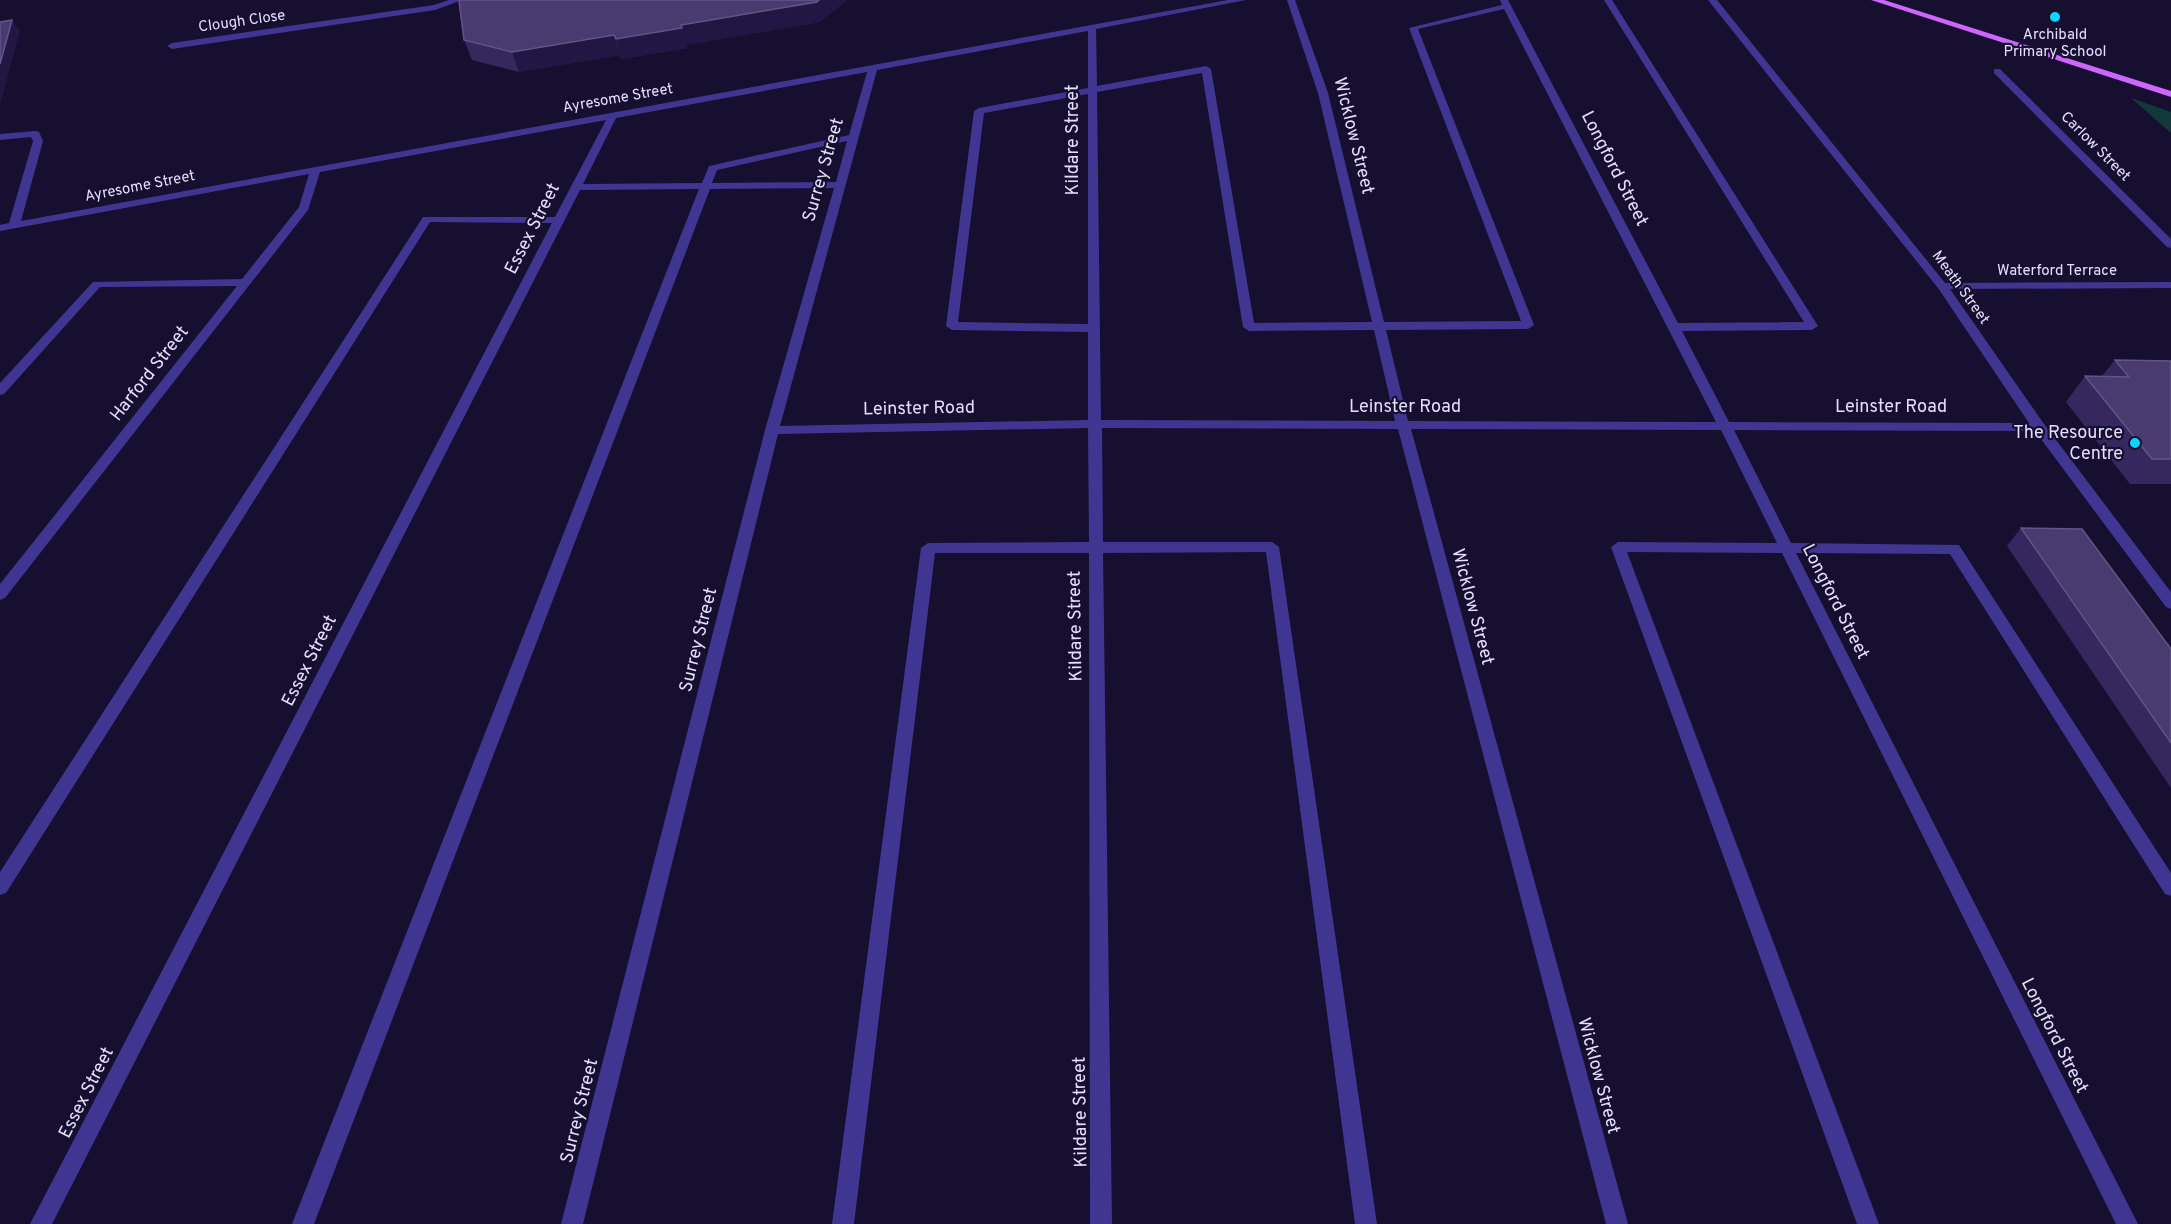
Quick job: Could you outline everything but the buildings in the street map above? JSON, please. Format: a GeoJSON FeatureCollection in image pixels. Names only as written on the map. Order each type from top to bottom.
{"type":"FeatureCollection","features":[{"type":"Feature","properties":{"kind":"main road"},"geometry":{"type":"LineString","coordinates":[[1875,0],[2171,93]]}},
{"type":"Feature","properties":{"kind":"street","name":"Clough Close"},"geometry":{"type":"LineString","coordinates":[[172,46],[435,7],[458,0]]}},
{"type":"Feature","properties":{"kind":"street","name":"Ayresome Street"},"geometry":{"type":"LineString","coordinates":[[0,228],[1242,0]]}},
{"type":"Feature","properties":{"kind":"street","name":"Wicklow Street"},"geometry":{"type":"LineString","coordinates":[[1291,0],[1323,93],[1403,425],[1617,1224]]}},
{"type":"Feature","properties":{"kind":"street"},"geometry":{"type":"LineString","coordinates":[[1608,0],[1812,326],[1674,327]]}},
{"type":"Feature","properties":{"kind":"street","name":"Meath Street"},"geometry":{"type":"LineString","coordinates":[[1712,0],[1942,286],[2038,427],[2171,603]]}},
{"type":"Feature","properties":{"kind":"street"},"geometry":{"type":"LineString","coordinates":[[1093,328],[952,326],[979,111],[1092,88],[1206,69],[1249,327],[1528,325],[1413,28],[1506,3]]}},
{"type":"Feature","properties":{"kind":"street","name":"Longford Street"},"geometry":{"type":"LineString","coordinates":[[1506,3],[1724,424],[2127,1224]]}},
{"type":"Feature","properties":{"kind":"street","name":"Kildare Street"},"geometry":{"type":"LineString","coordinates":[[1092,28],[1093,424],[1101,1224]]}},
{"type":"Feature","properties":{"kind":"street","name":"Surrey Street"},"geometry":{"type":"LineString","coordinates":[[572,1224],[772,429],[873,68]]}},
{"type":"Feature","properties":{"kind":"street","name":"Carlow Street"},"geometry":{"type":"LineString","coordinates":[[1997,71],[2171,245]]}},
{"type":"Feature","properties":{"kind":"street","name":"Essex Street"},"geometry":{"type":"LineString","coordinates":[[41,1224],[613,115]]}},
{"type":"Feature","properties":{"kind":"street"},"geometry":{"type":"LineString","coordinates":[[0,137],[35,134],[38,141],[14,226]]}},
{"type":"Feature","properties":{"kind":"street"},"geometry":{"type":"LineString","coordinates":[[303,1224],[713,168],[854,137]]}},
{"type":"Feature","properties":{"kind":"street","name":"Harford Street"},"geometry":{"type":"LineString","coordinates":[[0,594],[304,208],[316,170]]}},
{"type":"Feature","properties":{"kind":"street"},"geometry":{"type":"LineString","coordinates":[[576,187],[840,185]]}},
{"type":"Feature","properties":{"kind":"street"},"geometry":{"type":"LineString","coordinates":[[0,887],[427,219],[559,220]]}},
{"type":"Feature","properties":{"kind":"street"},"geometry":{"type":"LineString","coordinates":[[0,392],[97,284],[246,282]]}},
{"type":"Feature","properties":{"kind":"street","name":"Waterford Terrace"},"geometry":{"type":"LineString","coordinates":[[1942,286],[2171,285]]}},
{"type":"Feature","properties":{"kind":"street","name":"Leinster Road"},"geometry":{"type":"LineString","coordinates":[[772,429],[1093,424],[1724,424],[2038,427]]}},
{"type":"Feature","properties":{"kind":"street"},"geometry":{"type":"LineString","coordinates":[[843,1224],[928,548],[1272,547],[1366,1224]]}},
{"type":"Feature","properties":{"kind":"street"},"geometry":{"type":"LineString","coordinates":[[1868,1224],[1618,547],[1954,549],[2171,888]]}},
{"type":"Feature","properties":{"kind":"green space"},"geometry":{"type":"Polygon","coordinates":[[[2131,98],[2171,112],[2171,133],[2131,98]]]}},
{"type":"Feature","properties":{"kind":"place","name":"Archibald Primary School"},"geometry":{"type":"Point","coordinates":[2055,17]}},
{"type":"Feature","properties":{"kind":"place","name":"The Resource Centre"},"geometry":{"type":"Point","coordinates":[2135,443]}}]}
